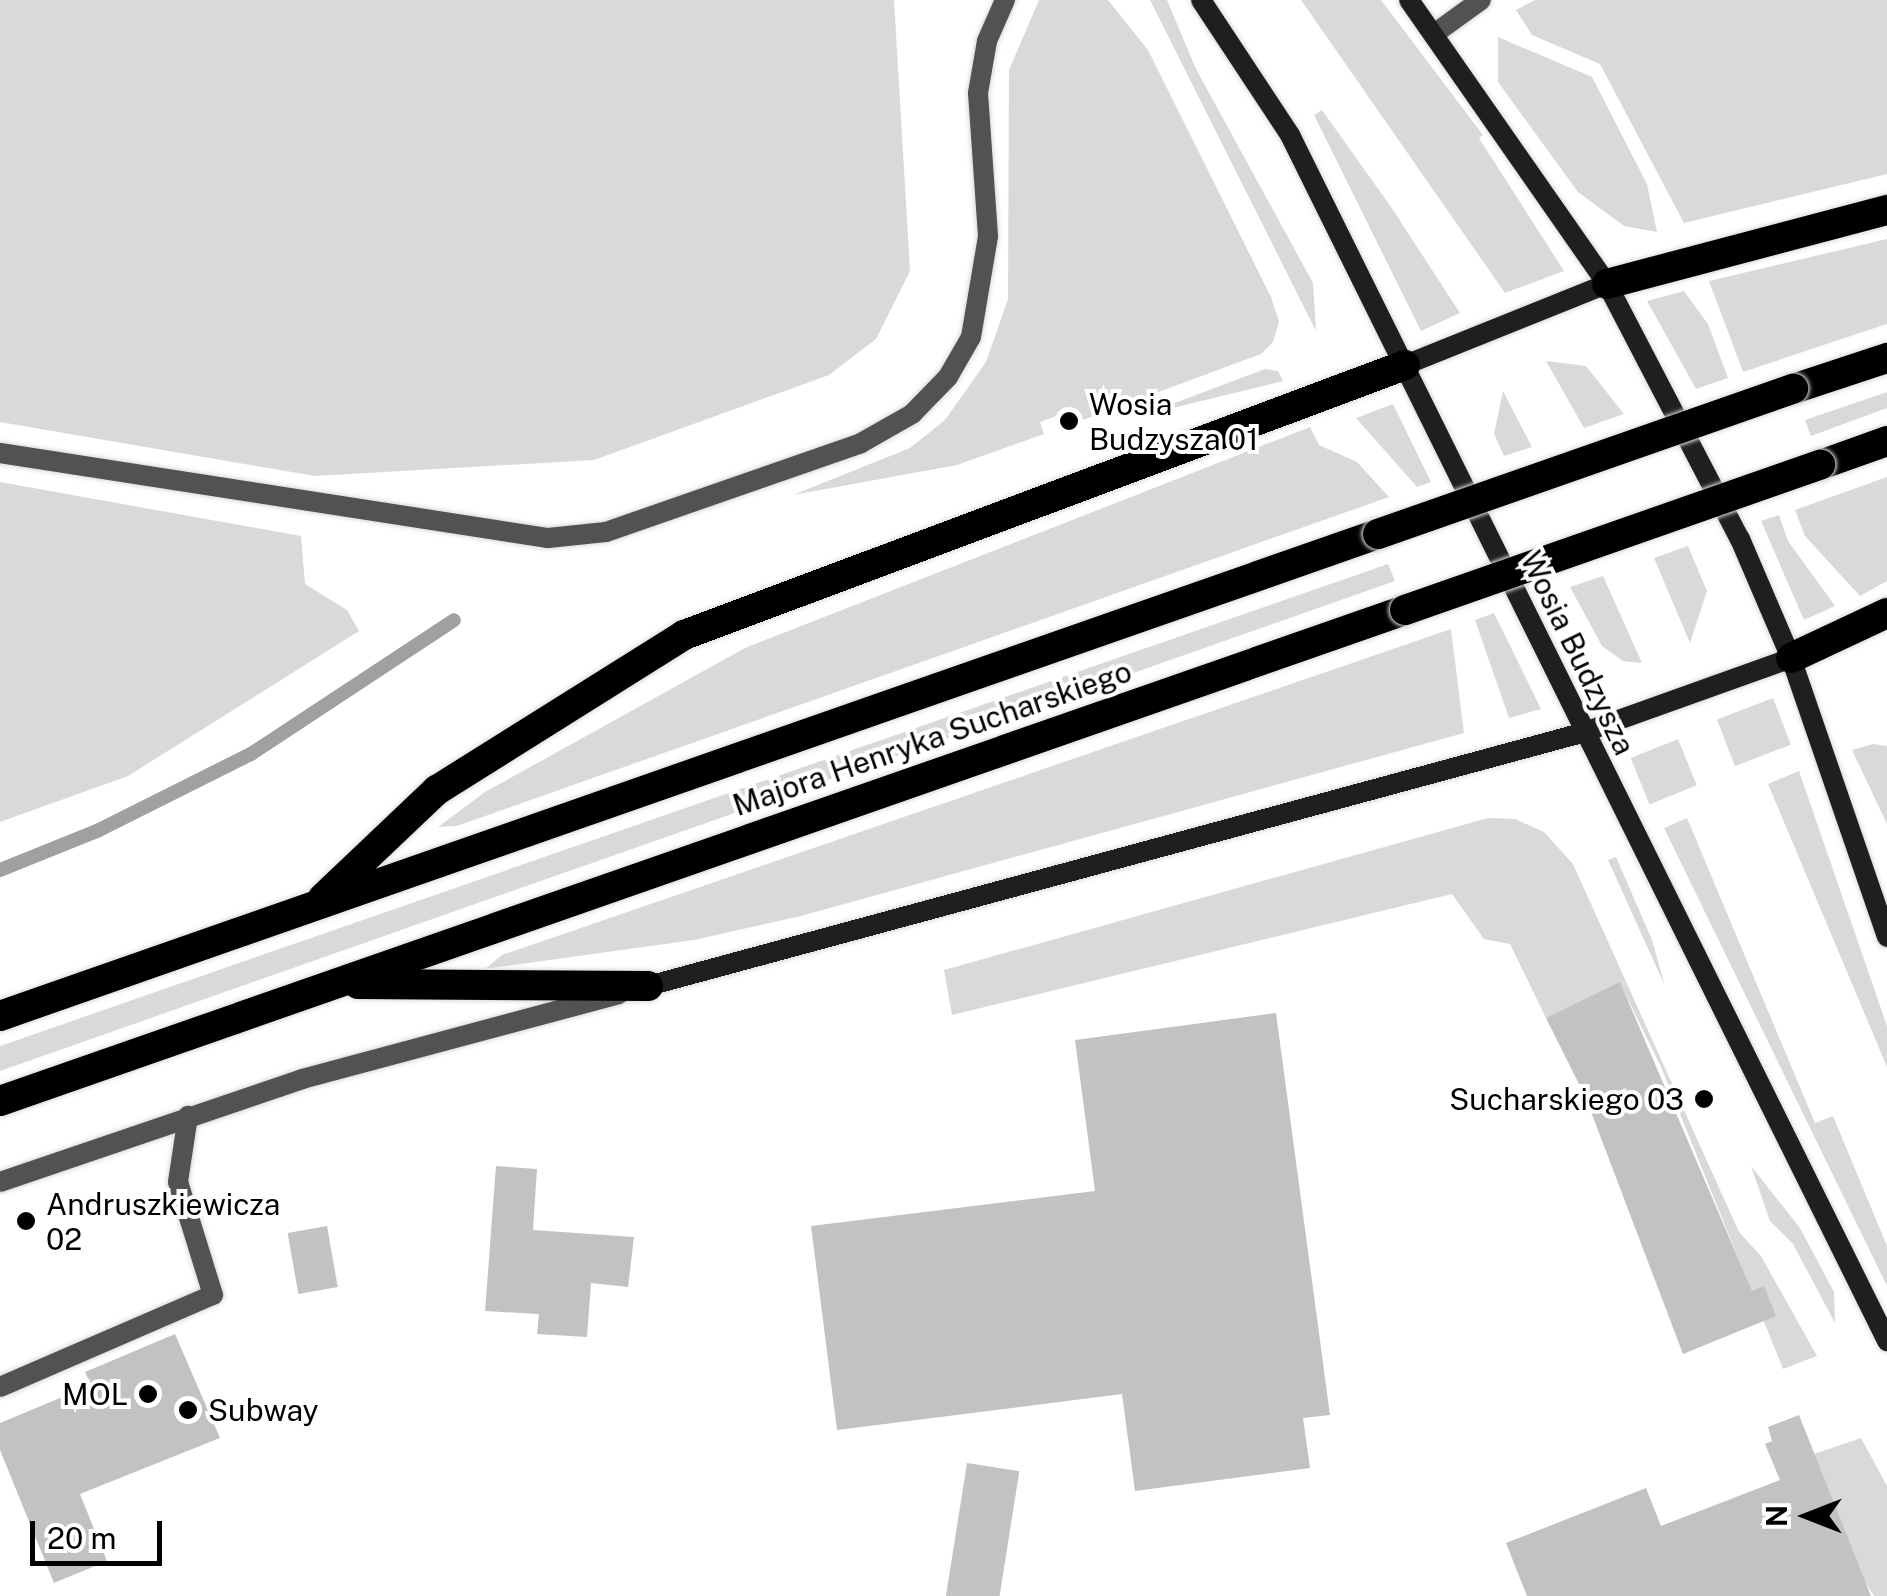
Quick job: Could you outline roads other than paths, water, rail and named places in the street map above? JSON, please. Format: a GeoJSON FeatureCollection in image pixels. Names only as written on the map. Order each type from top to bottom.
{"type":"FeatureCollection","features":[{"type":"Feature","properties":{"kind":"highway"},"geometry":{"type":"LineString","coordinates":[[1606,284],[1887,210]]}},
{"type":"Feature","properties":{"kind":"highway","name":"Majora Henryka Sucharskiego"},"geometry":{"type":"LineString","coordinates":[[0,1016],[1887,358]]}},
{"type":"Feature","properties":{"kind":"highway"},"geometry":{"type":"LineString","coordinates":[[313,907],[437,790],[684,636],[1405,365]]}},
{"type":"Feature","properties":{"kind":"highway","name":"Majora Henryka Sucharskiego"},"geometry":{"type":"LineString","coordinates":[[0,1101],[1887,441]]}},
{"type":"Feature","properties":{"kind":"highway"},"geometry":{"type":"LineString","coordinates":[[1790,658],[1887,613]]}},
{"type":"Feature","properties":{"kind":"highway"},"geometry":{"type":"LineString","coordinates":[[335,984],[648,986]]}},
{"type":"Feature","properties":{"kind":"street"},"geometry":{"type":"LineString","coordinates":[[0,453],[548,538],[606,532],[861,442],[912,414],[948,377],[971,337],[988,236],[978,93],[987,41],[1005,0]]}},
{"type":"Feature","properties":{"kind":"street","name":"Wosia Budzysza"},"geometry":{"type":"LineString","coordinates":[[1200,0],[1290,135],[1582,734],[1887,1340]]}},
{"type":"Feature","properties":{"kind":"street"},"geometry":{"type":"LineString","coordinates":[[1409,0],[1606,284],[1740,539],[1790,658],[1887,937]]}},
{"type":"Feature","properties":{"kind":"street"},"geometry":{"type":"LineString","coordinates":[[1434,34],[1481,0]]}},
{"type":"Feature","properties":{"kind":"street"},"geometry":{"type":"LineString","coordinates":[[1405,365],[1606,284]]}},
{"type":"Feature","properties":{"kind":"street"},"geometry":{"type":"LineString","coordinates":[[0,1182],[188,1116],[648,986],[1582,734],[1790,658]]}},
{"type":"Feature","properties":{"kind":"street"},"geometry":{"type":"LineString","coordinates":[[0,1387],[213,1295],[178,1182],[188,1116]]}},
{"type":"Feature","properties":{"kind":"waterway"},"geometry":{"type":"LineString","coordinates":[[0,870],[97,831],[251,754],[454,620]]}},
{"type":"Feature","properties":{"kind":"place","name":"Wosia Budzysza 01"},"geometry":{"type":"Point","coordinates":[1069,421]}},
{"type":"Feature","properties":{"kind":"place","name":"Sucharskiego 03"},"geometry":{"type":"Point","coordinates":[1704,1099]}},
{"type":"Feature","properties":{"kind":"place","name":"Andruszkiewicza 02"},"geometry":{"type":"Point","coordinates":[26,1221]}},
{"type":"Feature","properties":{"kind":"place","name":"MOL"},"geometry":{"type":"Point","coordinates":[148,1394]}},
{"type":"Feature","properties":{"kind":"place","name":"Subway"},"geometry":{"type":"Point","coordinates":[188,1410]}}]}
